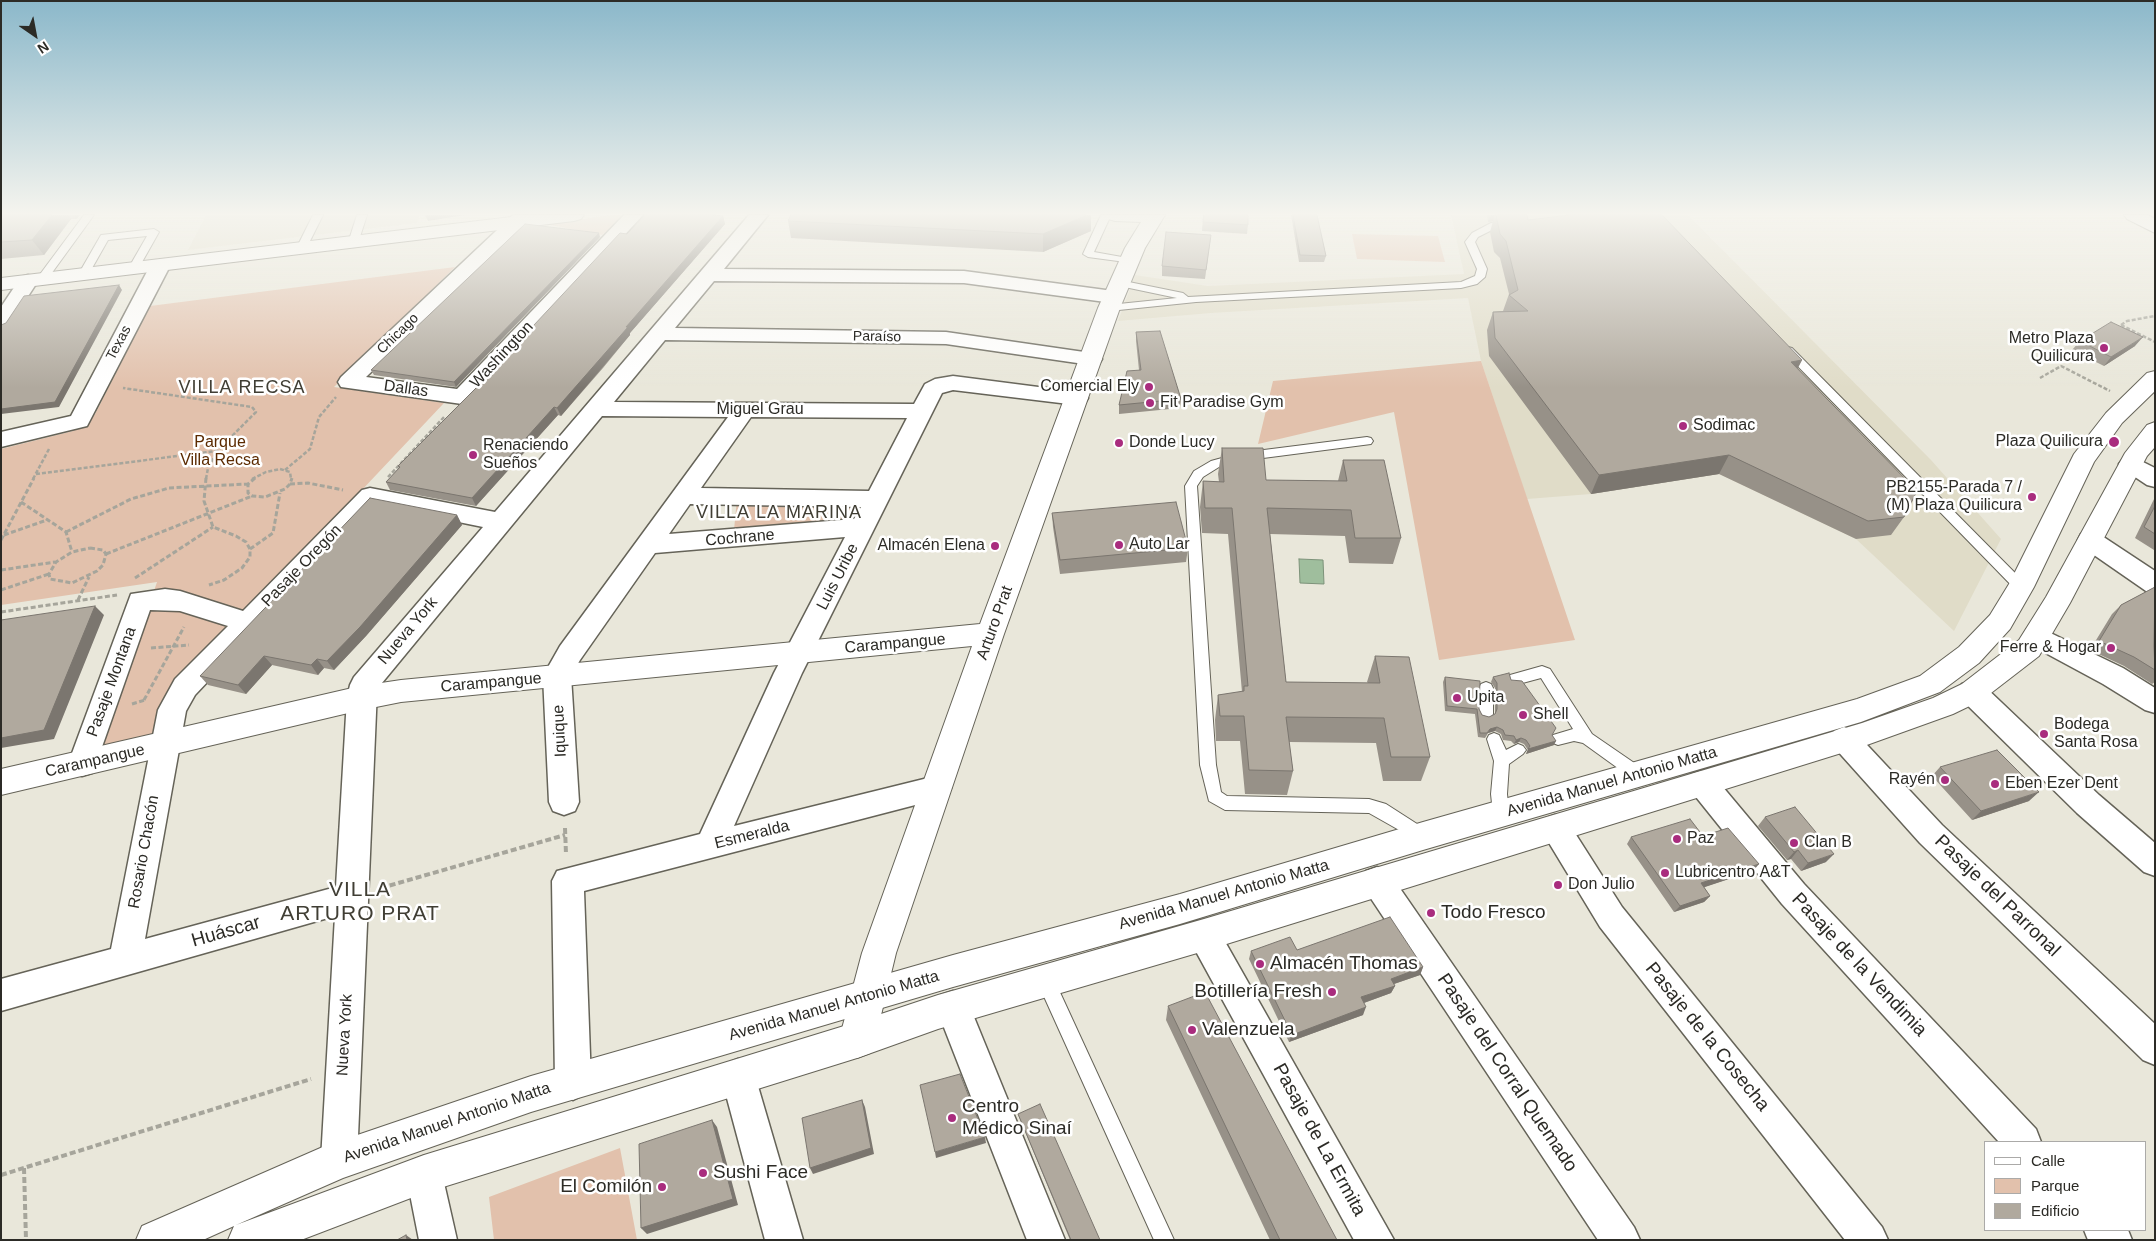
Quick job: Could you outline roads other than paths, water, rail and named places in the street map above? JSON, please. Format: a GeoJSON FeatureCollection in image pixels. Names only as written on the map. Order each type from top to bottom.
{"type":"FeatureCollection","features":[{"type":"Feature","properties":{"kind":"main road"},"geometry":{"type":"LineString","coordinates":[[1,284],[101,273]]}},
{"type":"Feature","properties":{"kind":"main road","name":"Arturo Prat"},"geometry":{"type":"LineString","coordinates":[[857,1040],[879,953],[936,788],[990,634],[1124,273]]}},
{"type":"Feature","properties":{"kind":"main road","name":"Avenida Manuel Antonio Matta"},"geometry":{"type":"LineString","coordinates":[[156,1240],[339,1160],[531,1094],[1180,909],[1423,836],[1860,710],[1930,684],[1950,670],[2000,622],[2021,587],[2083,460],[2114,418],[2155,378]]}},
{"type":"Feature","properties":{"kind":"main road","name":"Avenida Manuel Antonio Matta"},"geometry":{"type":"LineString","coordinates":[[248,1240],[424,1174],[857,1040],[953,1008],[1204,935],[1915,717],[1972,692],[2029,648],[2131,464],[2155,430]]}},
{"type":"Feature","properties":{"kind":"main road","name":"Carampangue"},"geometry":{"type":"LineString","coordinates":[[1,782],[361,698],[401,691],[990,634]]}},
{"type":"Feature","properties":{"kind":"street","name":"Texas"},"geometry":{"type":"LineString","coordinates":[[1,440],[79,421],[156,273]]}},
{"type":"Feature","properties":{"kind":"street","name":"Chicago"},"geometry":{"type":"LineString","coordinates":[[349,382],[463,273]]}},
{"type":"Feature","properties":{"kind":"street","name":"Washington"},"geometry":{"type":"LineString","coordinates":[[462,397],[579,273]]}},
{"type":"Feature","properties":{"kind":"street"},"geometry":{"type":"LineString","coordinates":[[710,275],[964,276],[1114,296]]}},
{"type":"Feature","properties":{"kind":"street","name":"Nueva York"},"geometry":{"type":"LineString","coordinates":[[339,1160],[361,698],[364,685],[370,674],[710,275]]}},
{"type":"Feature","properties":{"kind":"street"},"geometry":{"type":"LineString","coordinates":[[1,323],[35,280]]}},
{"type":"Feature","properties":{"kind":"street","name":"Paraíso"},"geometry":{"type":"LineString","coordinates":[[660,334],[946,338],[1091,359]]}},
{"type":"Feature","properties":{"kind":"street","name":"Dallas"},"geometry":{"type":"LineString","coordinates":[[349,382],[462,397]]}},
{"type":"Feature","properties":{"kind":"street","name":"Luis Uribe"},"geometry":{"type":"LineString","coordinates":[[710,846],[799,653],[934,389],[948,383],[1077,398]]}},
{"type":"Feature","properties":{"kind":"street","name":"Miguel Grau"},"geometry":{"type":"LineString","coordinates":[[597,409],[922,411]]}},
{"type":"Feature","properties":{"kind":"street"},"geometry":{"type":"LineString","coordinates":[[557,676],[570,653],[745,410]]}},
{"type":"Feature","properties":{"kind":"street"},"geometry":{"type":"LineString","coordinates":[[2131,464],[2155,479]]}},
{"type":"Feature","properties":{"kind":"street","name":"Pasaje Oregón"},"geometry":{"type":"LineString","coordinates":[[164,744],[172,710],[194,676],[370,496],[500,522]]}},
{"type":"Feature","properties":{"kind":"street"},"geometry":{"type":"LineString","coordinates":[[682,496],[877,499]]}},
{"type":"Feature","properties":{"kind":"street","name":"Cochrane"},"geometry":{"type":"LineString","coordinates":[[647,545],[863,528]]}},
{"type":"Feature","properties":{"kind":"street"},"geometry":{"type":"LineString","coordinates":[[2090,540],[2155,584]]}},
{"type":"Feature","properties":{"kind":"street","name":"Pasaje Montana"},"geometry":{"type":"LineString","coordinates":[[82,764],[124,649],[136,591],[248,622]]}},
{"type":"Feature","properties":{"kind":"street"},"geometry":{"type":"LineString","coordinates":[[2036,636],[2113,676],[2155,702]]}},
{"type":"Feature","properties":{"kind":"street","name":"Iquique"},"geometry":{"type":"LineString","coordinates":[[557,676],[564,802]]}},
{"type":"Feature","properties":{"kind":"street"},"geometry":{"type":"LineString","coordinates":[[1972,692],[2088,804],[2155,862]]}},
{"type":"Feature","properties":{"kind":"street","name":"Pasaje del Parronal"},"geometry":{"type":"LineString","coordinates":[[1844,740],[1950,852],[2155,1048]]}},
{"type":"Feature","properties":{"kind":"street","name":"Rosario Chacón"},"geometry":{"type":"LineString","coordinates":[[125,960],[164,744]]}},
{"type":"Feature","properties":{"kind":"street","name":"Pasaje de la Vendimia"},"geometry":{"type":"LineString","coordinates":[[1702,783],[1793,894],[2021,1141]]}},
{"type":"Feature","properties":{"kind":"street","name":"Esmeralda"},"geometry":{"type":"LineString","coordinates":[[573,1082],[568,881],[936,788]]}},
{"type":"Feature","properties":{"kind":"street","name":"Pasaje de la Cosecha"},"geometry":{"type":"LineString","coordinates":[[1555,828],[1611,916],[1869,1240]]}},
{"type":"Feature","properties":{"kind":"street","name":"Pasaje del Corral Quemado"},"geometry":{"type":"LineString","coordinates":[[1377,881],[1621,1240]]}},
{"type":"Feature","properties":{"kind":"street","name":"Huáscar"},"geometry":{"type":"LineString","coordinates":[[1,994],[352,897]]}},
{"type":"Feature","properties":{"kind":"street","name":"Pasaje de La Ermita"},"geometry":{"type":"LineString","coordinates":[[1204,935],[1375,1240]]}},
{"type":"Feature","properties":{"kind":"street"},"geometry":{"type":"LineString","coordinates":[[953,1008],[1046,1240]]}},
{"type":"Feature","properties":{"kind":"street"},"geometry":{"type":"LineString","coordinates":[[738,1076],[784,1240]]}},
{"type":"Feature","properties":{"kind":"street"},"geometry":{"type":"LineString","coordinates":[[424,1174],[438,1240]]}},
{"type":"Feature","properties":{"kind":"street"},"geometry":{"type":"LineString","coordinates":[[2104,1231],[2113,1240]]}},
{"type":"Feature","properties":{"kind":"lane"},"geometry":{"type":"LineString","coordinates":[[35,280],[41,273]]}},
{"type":"Feature","properties":{"kind":"lane"},"geometry":{"type":"LineString","coordinates":[[1114,296],[1196,299],[1461,285],[1473,282],[1480,277],[1481,273]]}},
{"type":"Feature","properties":{"kind":"lane"},"geometry":{"type":"LineString","coordinates":[[1114,296],[1196,299]]}},
{"type":"Feature","properties":{"kind":"lane"},"geometry":{"type":"LineString","coordinates":[[1779,340],[2021,587]]}},
{"type":"Feature","properties":{"kind":"lane"},"geometry":{"type":"LineString","coordinates":[[1367,441],[1240,457],[1215,464],[1198,474],[1191,486],[1208,764],[1214,796],[1225,803],[1370,806],[1380,809],[1423,836]]}},
{"type":"Feature","properties":{"kind":"lane"},"geometry":{"type":"LineString","coordinates":[[1515,679],[1542,672],[1545,673],[1588,738],[1638,774]]}},
{"type":"Feature","properties":{"kind":"lane"},"geometry":{"type":"LineString","coordinates":[[1486,688],[1486,714]]}},
{"type":"Feature","properties":{"kind":"lane"},"geometry":{"type":"LineString","coordinates":[[1558,739],[1574,735],[1588,738]]}},
{"type":"Feature","properties":{"kind":"lane"},"geometry":{"type":"LineString","coordinates":[[1494,739],[1502,761],[1499,794],[1501,814]]}},
{"type":"Feature","properties":{"kind":"lane"},"geometry":{"type":"LineString","coordinates":[[1502,761],[1518,750]]}},
{"type":"Feature","properties":{"kind":"lane"},"geometry":{"type":"LineString","coordinates":[[1046,981],[1164,1240]]}},
{"type":"Feature","properties":{"kind":"place","name":"Metro Plaza Quilicura"},"geometry":{"type":"Point","coordinates":[2104,348]}},
{"type":"Feature","properties":{"kind":"place","name":"Comercial Ely"},"geometry":{"type":"Point","coordinates":[1149,387]}},
{"type":"Feature","properties":{"kind":"place","name":"Fit Paradise Gym"},"geometry":{"type":"Point","coordinates":[1150,403]}},
{"type":"Feature","properties":{"kind":"place","name":"Sodimac"},"geometry":{"type":"Point","coordinates":[1683,426]}},
{"type":"Feature","properties":{"kind":"place","name":"Plaza Quilicura"},"geometry":{"type":"Point","coordinates":[2114,442]}},
{"type":"Feature","properties":{"kind":"place","name":"Donde Lucy"},"geometry":{"type":"Point","coordinates":[1119,443]}},
{"type":"Feature","properties":{"kind":"place","name":"Renaciendo Sueños"},"geometry":{"type":"Point","coordinates":[473,455]}},
{"type":"Feature","properties":{"kind":"place","name":"PB2155-Parada 7 / (M) Plaza Quilicura"},"geometry":{"type":"Point","coordinates":[2032,497]}},
{"type":"Feature","properties":{"kind":"place","name":"Auto Lar"},"geometry":{"type":"Point","coordinates":[1119,545]}},
{"type":"Feature","properties":{"kind":"place","name":"Almacén Elena"},"geometry":{"type":"Point","coordinates":[995,546]}},
{"type":"Feature","properties":{"kind":"place","name":"Ferre & Hogar"},"geometry":{"type":"Point","coordinates":[2111,648]}},
{"type":"Feature","properties":{"kind":"place","name":"Upita"},"geometry":{"type":"Point","coordinates":[1457,698]}},
{"type":"Feature","properties":{"kind":"place","name":"Shell"},"geometry":{"type":"Point","coordinates":[1523,715]}},
{"type":"Feature","properties":{"kind":"place","name":"Bodega Santa Rosa"},"geometry":{"type":"Point","coordinates":[2044,734]}},
{"type":"Feature","properties":{"kind":"place","name":"Rayén"},"geometry":{"type":"Point","coordinates":[1945,780]}},
{"type":"Feature","properties":{"kind":"place","name":"Eben Ezer Dent"},"geometry":{"type":"Point","coordinates":[1995,784]}},
{"type":"Feature","properties":{"kind":"place","name":"Paz"},"geometry":{"type":"Point","coordinates":[1677,839]}},
{"type":"Feature","properties":{"kind":"place","name":"Clan B"},"geometry":{"type":"Point","coordinates":[1794,843]}},
{"type":"Feature","properties":{"kind":"place","name":"Lubricentro A&T"},"geometry":{"type":"Point","coordinates":[1665,873]}},
{"type":"Feature","properties":{"kind":"place","name":"Don Julio"},"geometry":{"type":"Point","coordinates":[1558,885]}},
{"type":"Feature","properties":{"kind":"place","name":"Todo Fresco"},"geometry":{"type":"Point","coordinates":[1431,913]}},
{"type":"Feature","properties":{"kind":"place","name":"Almacén Thomas"},"geometry":{"type":"Point","coordinates":[1260,964]}},
{"type":"Feature","properties":{"kind":"place","name":"Botillería Fresh"},"geometry":{"type":"Point","coordinates":[1332,992]}},
{"type":"Feature","properties":{"kind":"place","name":"Valenzuela"},"geometry":{"type":"Point","coordinates":[1192,1030]}},
{"type":"Feature","properties":{"kind":"place","name":"Centro Médico Sinaí"},"geometry":{"type":"Point","coordinates":[952,1118]}},
{"type":"Feature","properties":{"kind":"place","name":"Sushi Face"},"geometry":{"type":"Point","coordinates":[703,1173]}},
{"type":"Feature","properties":{"kind":"place","name":"El Comilón"},"geometry":{"type":"Point","coordinates":[662,1187]}},
{"type":"Feature","properties":{"kind":"district","name":"VILLA RECSA"},"geometry":{"type":"Point","coordinates":[242,388]}},
{"type":"Feature","properties":{"kind":"district","name":"VILLA LA MARINA"},"geometry":{"type":"Point","coordinates":[779,513]}},
{"type":"Feature","properties":{"kind":"district","name":"VILLA ARTURO PRAT"},"geometry":{"type":"Point","coordinates":[360,902]}},
{"type":"Feature","properties":{"kind":"park label","name":"Parque Villa Recsa"},"geometry":{"type":"Point","coordinates":[220,452]}}]}
